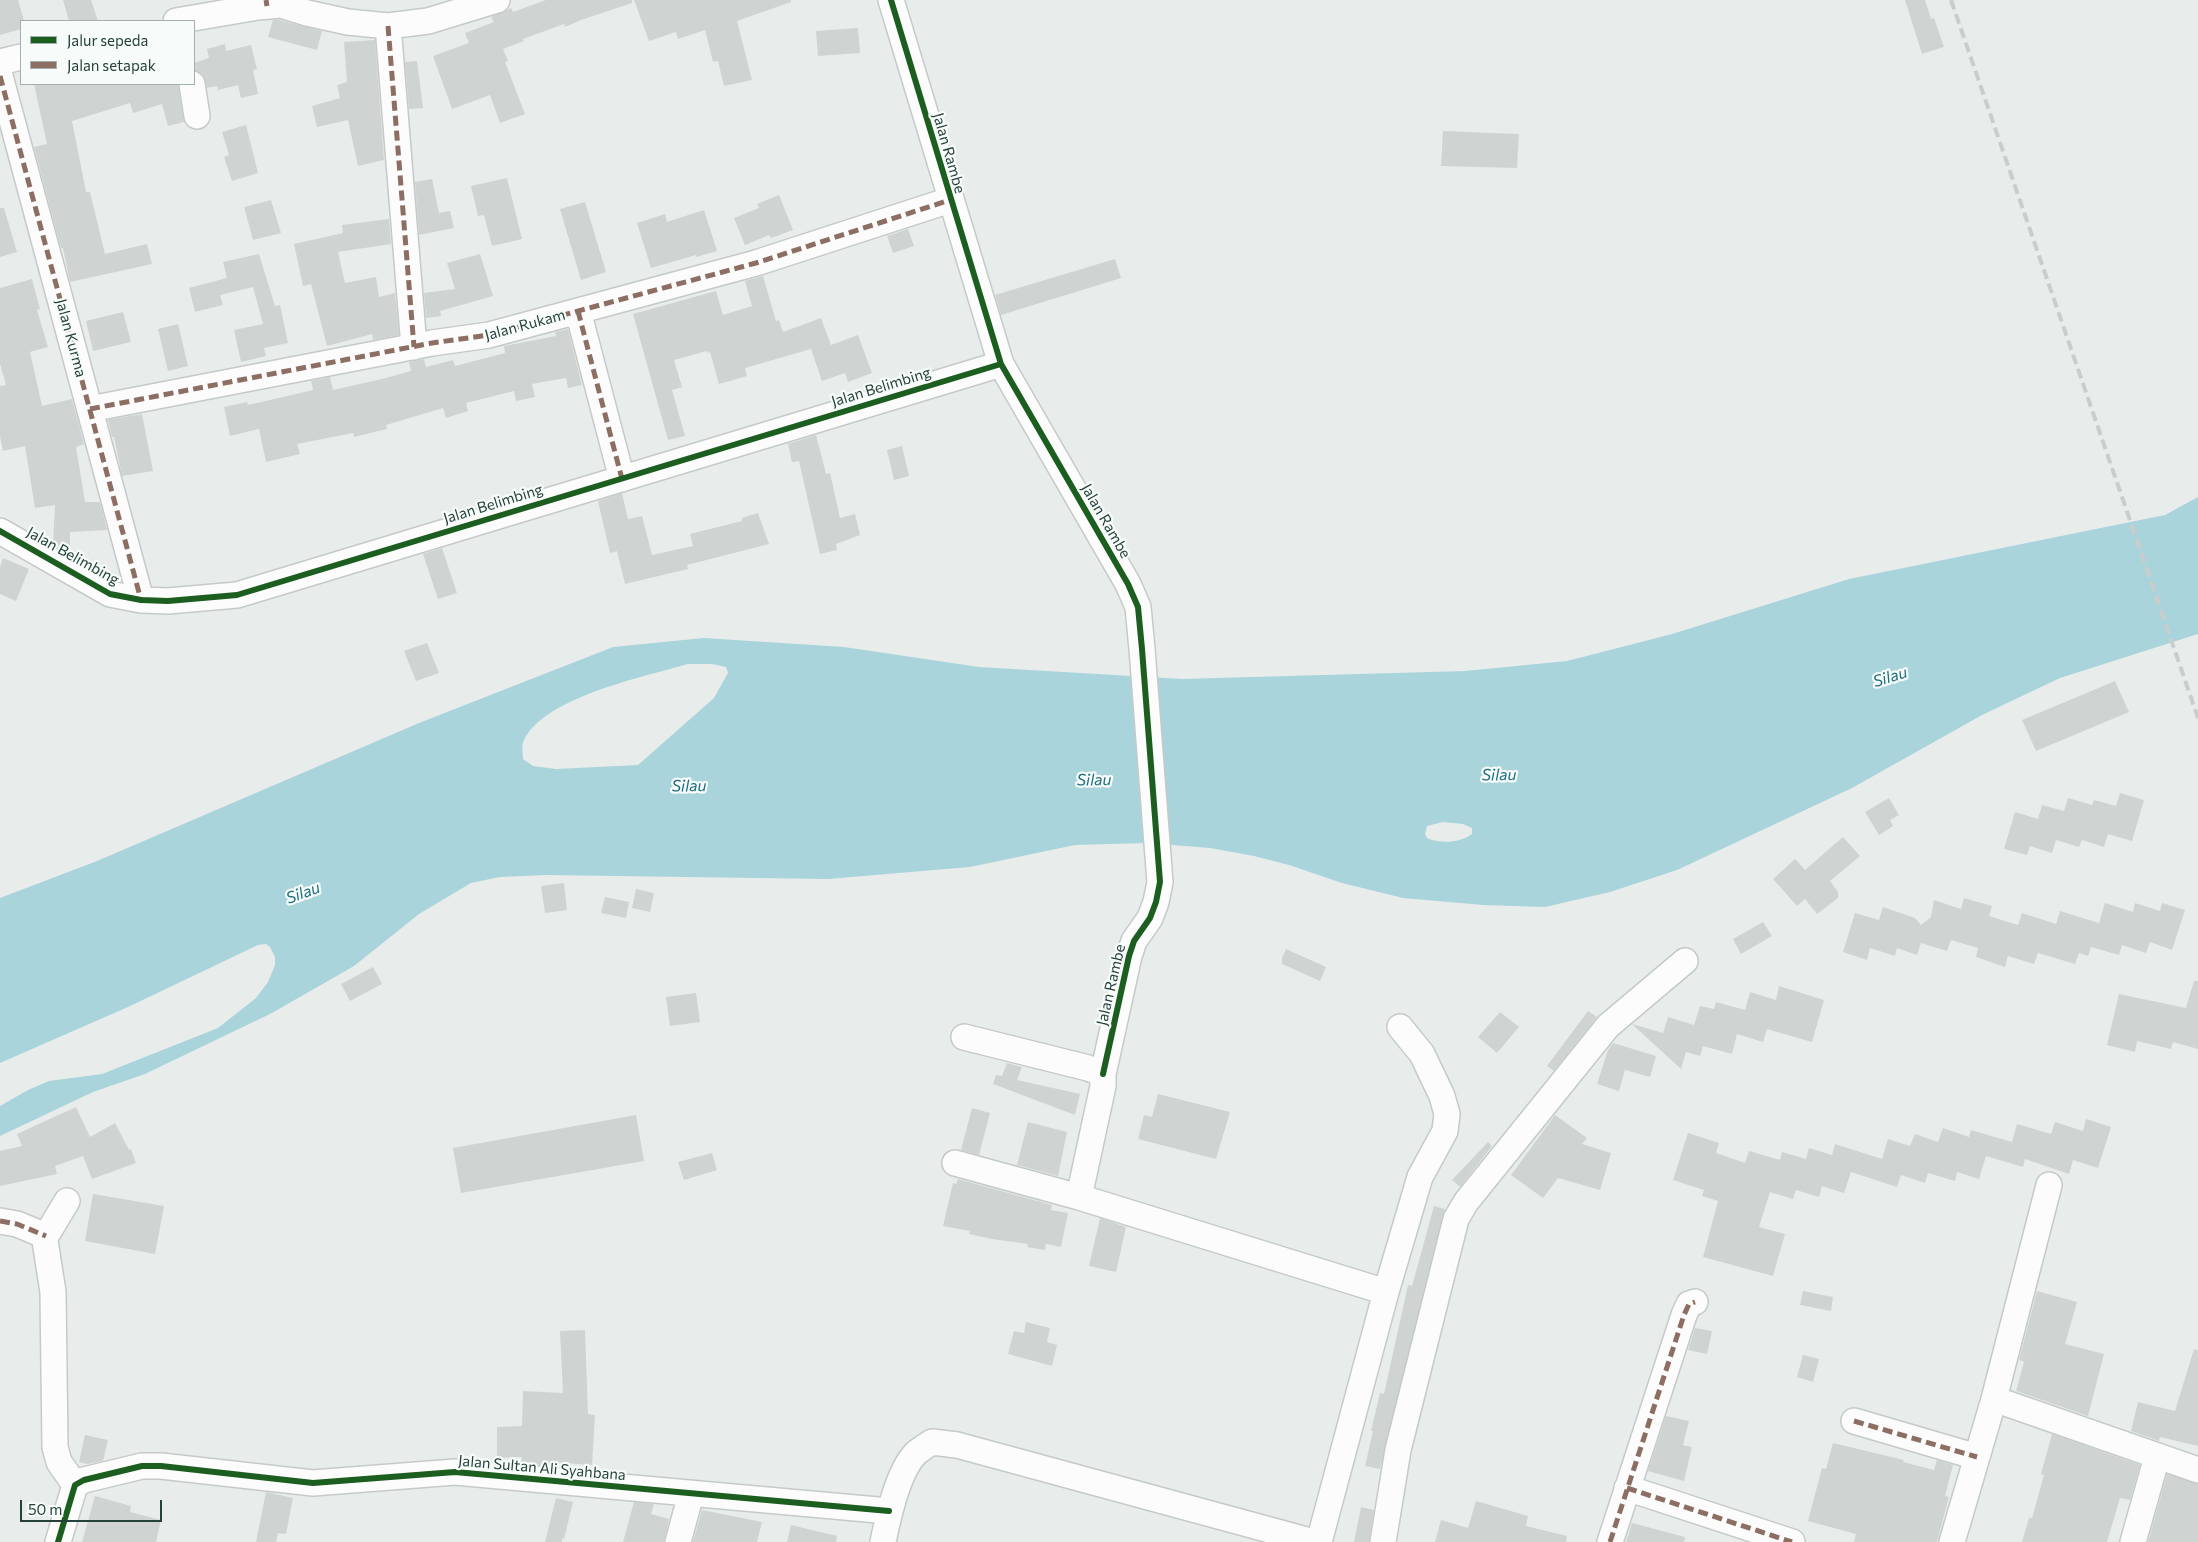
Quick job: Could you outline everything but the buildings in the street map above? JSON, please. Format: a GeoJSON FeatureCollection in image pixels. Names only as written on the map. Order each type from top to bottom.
{"type":"FeatureCollection","features":[{"type":"Feature","properties":{"kind":"street"},"geometry":{"type":"LineString","coordinates":[[183,13],[267,3],[348,22],[388,26],[428,21],[497,0]]}},
{"type":"Feature","properties":{"kind":"street","name":"Jalan Rambe"},"geometry":{"type":"LineString","coordinates":[[891,0],[1001,364],[1128,584],[1138,607],[1160,882],[1150,918],[1134,941],[1129,956],[1079,1196]]}},
{"type":"Feature","properties":{"kind":"street"},"geometry":{"type":"LineString","coordinates":[[388,26],[414,347]]}},
{"type":"Feature","properties":{"kind":"street"},"geometry":{"type":"LineString","coordinates":[[0,62],[20,57]]}},
{"type":"Feature","properties":{"kind":"street","name":"Jalan Kurma"},"geometry":{"type":"LineString","coordinates":[[0,76],[141,600]]}},
{"type":"Feature","properties":{"kind":"street"},"geometry":{"type":"LineString","coordinates":[[192,85],[197,116]]}},
{"type":"Feature","properties":{"kind":"street","name":"Jalan Rukam"},"geometry":{"type":"LineString","coordinates":[[90,409],[414,347],[488,335],[756,263],[950,200]]}},
{"type":"Feature","properties":{"kind":"street"},"geometry":{"type":"LineString","coordinates":[[578,311],[622,478]]}},
{"type":"Feature","properties":{"kind":"street","name":"Jalan Belimbing"},"geometry":{"type":"LineString","coordinates":[[0,531],[110,594],[141,600],[168,601],[237,595],[1001,364]]}},
{"type":"Feature","properties":{"kind":"street"},"geometry":{"type":"LineString","coordinates":[[1383,1542],[1398,1450],[1456,1219],[1466,1202],[1608,1026],[1685,962]]}},
{"type":"Feature","properties":{"kind":"street"},"geometry":{"type":"LineString","coordinates":[[1319,1542],[1386,1292],[1420,1177],[1445,1130],[1448,1114],[1442,1096],[1422,1054],[1400,1027]]}},
{"type":"Feature","properties":{"kind":"street"},"geometry":{"type":"LineString","coordinates":[[964,1038],[1088,1068],[1103,1074]]}},
{"type":"Feature","properties":{"kind":"street"},"geometry":{"type":"LineString","coordinates":[[955,1163],[1079,1196],[1386,1292]]}},
{"type":"Feature","properties":{"kind":"street"},"geometry":{"type":"LineString","coordinates":[[1952,1542],[1994,1399],[2049,1185]]}},
{"type":"Feature","properties":{"kind":"street"},"geometry":{"type":"LineString","coordinates":[[58,1542],[76,1485],[59,1462],[55,1448],[53,1292],[46,1236],[67,1202]]}},
{"type":"Feature","properties":{"kind":"street"},"geometry":{"type":"LineString","coordinates":[[0,1221],[17,1224],[46,1236]]}},
{"type":"Feature","properties":{"kind":"street"},"geometry":{"type":"LineString","coordinates":[[1610,1542],[1684,1315],[1689,1304],[1695,1302]]}},
{"type":"Feature","properties":{"kind":"street"},"geometry":{"type":"LineString","coordinates":[[1994,1399],[2198,1470]]}},
{"type":"Feature","properties":{"kind":"street"},"geometry":{"type":"LineString","coordinates":[[1854,1421],[1977,1457]]}},
{"type":"Feature","properties":{"kind":"street"},"geometry":{"type":"LineString","coordinates":[[883,1542],[889,1511],[900,1482],[915,1454],[932,1442],[957,1445],[1314,1542]]}},
{"type":"Feature","properties":{"kind":"street"},"geometry":{"type":"LineString","coordinates":[[2133,1542],[2157,1457]]}},
{"type":"Feature","properties":{"kind":"street","name":"Jalan Sultan Ali Syahbana"},"geometry":{"type":"LineString","coordinates":[[76,1485],[84,1480],[152,1465],[313,1483],[455,1472],[889,1511]]}},
{"type":"Feature","properties":{"kind":"street"},"geometry":{"type":"LineString","coordinates":[[1628,1488],[1792,1542]]}},
{"type":"Feature","properties":{"kind":"street"},"geometry":{"type":"LineString","coordinates":[[678,1542],[691,1494]]}},
{"type":"Feature","properties":{"kind":"water","name":"Silau"},"geometry":{"type":"Polygon","coordinates":[[[2198,497],[2198,634],[2060,678],[1982,715],[1852,788],[1677,870],[1610,892],[1545,907],[1483,905],[1403,898],[1342,883],[1289,865],[1254,856],[1210,848],[1147,843],[1075,845],[970,867],[828,879],[545,875],[500,877],[471,883],[419,914],[354,966],[272,1013],[145,1074],[93,1092],[0,1136],[0,1106],[28,1090],[49,1081],[102,1074],[218,1028],[256,998],[268,982],[275,965],[275,957],[270,947],[266,944],[258,945],[128,1007],[0,1063],[0,898],[97,861],[419,723],[613,647],[704,638],[844,647],[979,667],[1182,679],[1465,671],[1567,661],[1672,634],[1849,579],[2165,515],[2198,497]],[[688,664],[622,682],[573,700],[552,712],[535,725],[524,740],[522,747],[523,759],[533,766],[556,769],[638,765],[714,698],[728,673],[726,667],[712,664],[688,664]],[[1443,822],[1427,826],[1425,834],[1427,838],[1450,842],[1472,834],[1472,828],[1463,824],[1443,822]]]}},
{"type":"Feature","properties":{"kind":"railway"},"geometry":{"type":"LineString","coordinates":[[1951,0],[2198,718]]}},
{"type":"Feature","properties":{"kind":"marked path"},"geometry":{"type":"LineString","coordinates":[[266,0],[267,6]]}},
{"type":"Feature","properties":{"kind":"marked path"},"geometry":{"type":"LineString","coordinates":[[388,26],[414,347]]}},
{"type":"Feature","properties":{"kind":"marked path"},"geometry":{"type":"LineString","coordinates":[[0,76],[141,600]]}},
{"type":"Feature","properties":{"kind":"marked path"},"geometry":{"type":"LineString","coordinates":[[90,409],[432,343],[489,335],[756,263],[950,200]]}},
{"type":"Feature","properties":{"kind":"marked path"},"geometry":{"type":"LineString","coordinates":[[578,311],[622,479]]}},
{"type":"Feature","properties":{"kind":"marked path"},"geometry":{"type":"LineString","coordinates":[[0,1221],[17,1224],[46,1236]]}},
{"type":"Feature","properties":{"kind":"marked path"},"geometry":{"type":"LineString","coordinates":[[1610,1542],[1684,1315],[1689,1304],[1695,1302]]}},
{"type":"Feature","properties":{"kind":"marked path"},"geometry":{"type":"LineString","coordinates":[[1854,1421],[1977,1457]]}},
{"type":"Feature","properties":{"kind":"marked path"},"geometry":{"type":"LineString","coordinates":[[1627,1488],[1792,1542]]}},
{"type":"Feature","properties":{"kind":"cycle path"},"geometry":{"type":"LineString","coordinates":[[891,0],[1001,364],[1128,584],[1138,607],[1160,882],[1150,918],[1134,941],[1129,956],[1103,1074]]}},
{"type":"Feature","properties":{"kind":"cycle path"},"geometry":{"type":"LineString","coordinates":[[0,531],[110,594],[141,600],[168,601],[237,595],[1001,364]]}},
{"type":"Feature","properties":{"kind":"cycle path"},"geometry":{"type":"LineString","coordinates":[[58,1542],[75,1485],[84,1480],[142,1466],[161,1466],[313,1483],[455,1472],[889,1511]]}}]}
